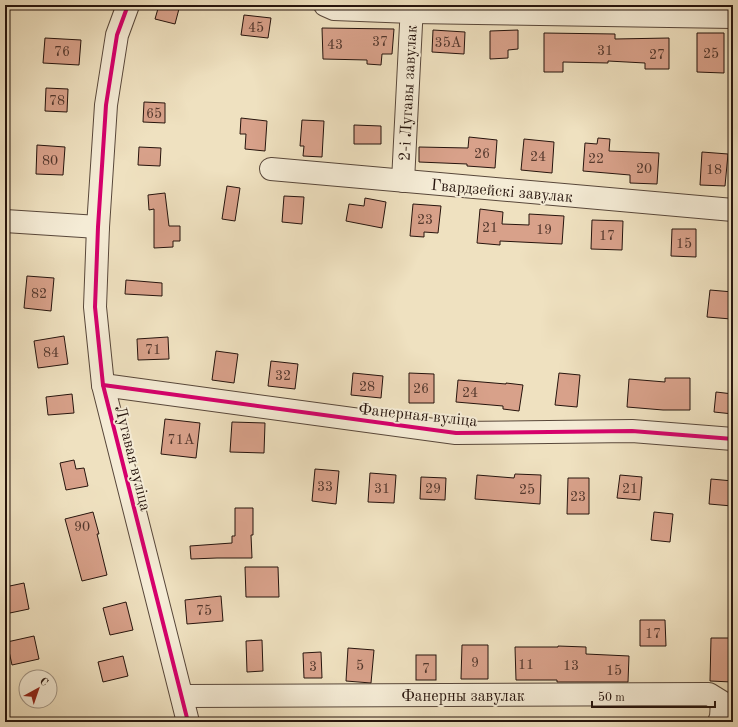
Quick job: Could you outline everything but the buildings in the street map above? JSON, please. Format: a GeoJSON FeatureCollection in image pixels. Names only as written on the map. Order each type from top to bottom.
{"type":"FeatureCollection","features":[{"type":"Feature","properties":{"kind":"street","name":"Лугавая вуліца"},"geometry":{"type":"LineString","coordinates":[[128,5],[117,35],[106,105],[98,227],[95,307],[103,385],[188,722]]}},
{"type":"Feature","properties":{"kind":"street"},"geometry":{"type":"LineString","coordinates":[[325,5],[334,9],[412,8],[661,10],[733,17]]}},
{"type":"Feature","properties":{"kind":"street","name":"2-і Лугавы завулак"},"geometry":{"type":"LineString","coordinates":[[402,181],[412,8]]}},
{"type":"Feature","properties":{"kind":"street","name":"Гвардзейскі завулак"},"geometry":{"type":"LineString","coordinates":[[271,169],[733,210]]}},
{"type":"Feature","properties":{"kind":"street"},"geometry":{"type":"LineString","coordinates":[[5,221],[98,227]]}},
{"type":"Feature","properties":{"kind":"street","name":"Фанерная вуліца"},"geometry":{"type":"LineString","coordinates":[[103,385],[456,433],[632,431],[733,439]]}},
{"type":"Feature","properties":{"kind":"street","name":"Фанерны завулак"},"geometry":{"type":"LineString","coordinates":[[182,696],[709,694],[722,702],[719,722]]}},
{"type":"Feature","properties":{"kind":"cycle path"},"geometry":{"type":"LineString","coordinates":[[128,5],[117,35],[106,105],[98,227],[95,307],[103,385],[188,722]]}},
{"type":"Feature","properties":{"kind":"cycle path"},"geometry":{"type":"LineString","coordinates":[[103,385],[456,433],[632,431],[733,439]]}}]}
